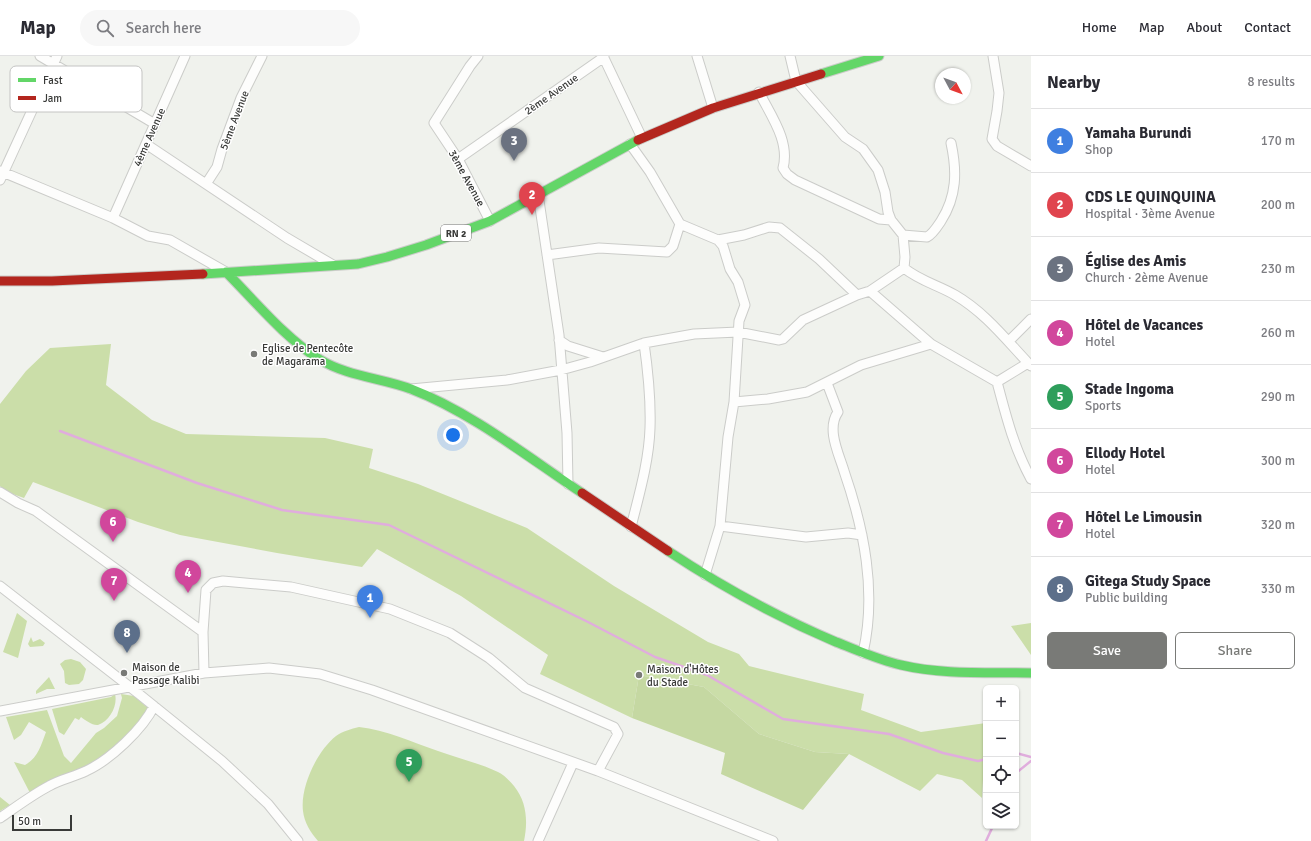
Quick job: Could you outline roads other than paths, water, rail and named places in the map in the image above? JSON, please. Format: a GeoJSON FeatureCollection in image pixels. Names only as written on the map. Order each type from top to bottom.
{"type":"FeatureCollection","features":[{"type":"Feature","properties":{"kind":"main road","name":"RN 2"},"geometry":{"type":"LineString","coordinates":[[0,282],[52,281],[358,264],[408,251],[490,220],[630,144],[713,108],[796,80],[879,56]]}},
{"type":"Feature","properties":{"kind":"main road"},"geometry":{"type":"LineString","coordinates":[[226,272],[297,343],[317,358],[330,366],[410,389],[464,415],[705,575],[794,624],[863,653],[901,665],[938,671],[1031,673]]}},
{"type":"Feature","properties":{"kind":"street"},"geometry":{"type":"LineString","coordinates":[[40,56],[55,59],[66,66]]}},
{"type":"Feature","properties":{"kind":"street","name":"4ème Avenue"},"geometry":{"type":"LineString","coordinates":[[113,218],[186,56]]}},
{"type":"Feature","properties":{"kind":"street","name":"5ème Avenue"},"geometry":{"type":"LineString","coordinates":[[206,184],[217,167],[241,98],[262,56]]}},
{"type":"Feature","properties":{"kind":"street","name":"3ème Avenue"},"geometry":{"type":"LineString","coordinates":[[478,56],[434,123],[458,159],[490,220]]}},
{"type":"Feature","properties":{"kind":"street"},"geometry":{"type":"LineString","coordinates":[[604,56],[642,138]]}},
{"type":"Feature","properties":{"kind":"street","name":"2ème Avenue"},"geometry":{"type":"LineString","coordinates":[[458,159],[604,56]]}},
{"type":"Feature","properties":{"kind":"street"},"geometry":{"type":"LineString","coordinates":[[697,56],[713,108]]}},
{"type":"Feature","properties":{"kind":"street"},"geometry":{"type":"LineString","coordinates":[[410,389],[507,380],[561,370],[590,362],[644,343],[694,334],[738,332],[779,340],[783,339],[803,320],[857,295],[870,292],[904,268],[905,257],[903,234],[891,220],[878,170],[863,149],[845,137],[796,80],[790,56]]}},
{"type":"Feature","properties":{"kind":"street"},"geometry":{"type":"LineString","coordinates":[[993,56],[999,93],[998,111],[992,139],[997,146],[1031,166]]}},
{"type":"Feature","properties":{"kind":"street"},"geometry":{"type":"LineString","coordinates":[[759,92],[784,145],[785,158],[783,168],[787,174],[802,183],[879,219],[891,220]]}},
{"type":"Feature","properties":{"kind":"street"},"geometry":{"type":"LineString","coordinates":[[30,112],[1,175],[113,218],[148,236],[170,240],[226,272]]}},
{"type":"Feature","properties":{"kind":"street"},"geometry":{"type":"LineString","coordinates":[[137,112],[155,124]]}},
{"type":"Feature","properties":{"kind":"street"},"geometry":{"type":"LineString","coordinates":[[903,234],[927,238],[936,228],[947,210],[956,182],[951,143]]}},
{"type":"Feature","properties":{"kind":"street"},"geometry":{"type":"LineString","coordinates":[[146,144],[287,238],[335,266]]}},
{"type":"Feature","properties":{"kind":"street"},"geometry":{"type":"LineString","coordinates":[[630,144],[650,172],[680,224],[683,227],[718,240],[723,246],[730,269],[738,282],[744,301],[745,309],[739,322],[734,402],[728,437],[720,526],[705,575]]}},
{"type":"Feature","properties":{"kind":"street"},"geometry":{"type":"LineString","coordinates":[[538,194],[559,340],[567,433],[568,484]]}},
{"type":"Feature","properties":{"kind":"street"},"geometry":{"type":"LineString","coordinates":[[547,255],[599,248],[667,252],[673,246],[680,224]]}},
{"type":"Feature","properties":{"kind":"street"},"geometry":{"type":"LineString","coordinates":[[718,240],[744,235],[769,227],[780,228],[819,259],[857,295]]}},
{"type":"Feature","properties":{"kind":"street"},"geometry":{"type":"LineString","coordinates":[[904,268],[932,286],[954,295],[994,326],[1029,365],[997,382]]}},
{"type":"Feature","properties":{"kind":"street"},"geometry":{"type":"LineString","coordinates":[[870,292],[931,344],[997,382],[1010,432],[1020,459],[1031,479]]}},
{"type":"Feature","properties":{"kind":"street"},"geometry":{"type":"LineString","coordinates":[[1009,341],[1031,319]]}},
{"type":"Feature","properties":{"kind":"street"},"geometry":{"type":"LineString","coordinates":[[559,340],[568,346],[603,357]]}},
{"type":"Feature","properties":{"kind":"street"},"geometry":{"type":"LineString","coordinates":[[631,527],[645,470],[650,429],[649,388],[644,343]]}},
{"type":"Feature","properties":{"kind":"street"},"geometry":{"type":"LineString","coordinates":[[734,402],[808,392],[827,384],[846,371],[861,365],[931,344]]}},
{"type":"Feature","properties":{"kind":"street"},"geometry":{"type":"LineString","coordinates":[[827,384],[838,412],[835,416],[834,441],[845,473],[862,535],[870,587],[870,613],[863,653]]}},
{"type":"Feature","properties":{"kind":"street"},"geometry":{"type":"LineString","coordinates":[[0,492],[18,503],[36,511],[203,632]]}},
{"type":"Feature","properties":{"kind":"street"},"geometry":{"type":"LineString","coordinates":[[720,526],[806,537],[848,533],[862,535]]}},
{"type":"Feature","properties":{"kind":"street"},"geometry":{"type":"LineString","coordinates":[[204,673],[203,632],[206,590],[213,583],[218,581],[291,587],[390,609],[450,633],[489,658],[525,688],[614,727],[618,734],[598,771]]}},
{"type":"Feature","properties":{"kind":"street"},"geometry":{"type":"LineString","coordinates":[[0,586],[129,686],[222,761],[256,792],[298,841]]}},
{"type":"Feature","properties":{"kind":"street"},"geometry":{"type":"LineString","coordinates":[[0,711],[204,673],[269,668],[320,674],[372,690],[598,771],[773,841]]}},
{"type":"Feature","properties":{"kind":"street"},"geometry":{"type":"LineString","coordinates":[[0,818],[49,786],[86,772],[97,765],[138,730],[154,706]]}},
{"type":"Feature","properties":{"kind":"street"},"geometry":{"type":"LineString","coordinates":[[538,841],[573,763]]}},
{"type":"Feature","properties":{"kind":"waterway"},"geometry":{"type":"LineString","coordinates":[[60,431],[197,483],[282,510],[389,525],[588,622],[655,657],[707,675],[783,719],[889,734],[943,753],[978,761],[983,760]]}},
{"type":"Feature","properties":{"kind":"waterway"},"geometry":{"type":"LineString","coordinates":[[1019,754],[1031,757]]}},
{"type":"Feature","properties":{"kind":"waterway"},"geometry":{"type":"LineString","coordinates":[[1019,771],[1031,761]]}},
{"type":"Feature","properties":{"kind":"waterway"},"geometry":{"type":"LineString","coordinates":[[986,841],[992,829]]}},
{"type":"Feature","properties":{"kind":"place","name":"Église des Amis"},"geometry":{"type":"Point","coordinates":[514,161]}},
{"type":"Feature","properties":{"kind":"place","name":"CDS LE QUINQUINA"},"geometry":{"type":"Point","coordinates":[532,215]}},
{"type":"Feature","properties":{"kind":"place","name":"Eglise de Pentecôte de Magarama"},"geometry":{"type":"Point","coordinates":[254,354]}},
{"type":"Feature","properties":{"kind":"place","name":"Ellody Hotel"},"geometry":{"type":"Point","coordinates":[113,542]}},
{"type":"Feature","properties":{"kind":"place","name":"Hôtel de Vacances"},"geometry":{"type":"Point","coordinates":[188,593]}},
{"type":"Feature","properties":{"kind":"place","name":"Hôtel Le Limousin"},"geometry":{"type":"Point","coordinates":[114,601]}},
{"type":"Feature","properties":{"kind":"place","name":"Yamaha Burundi"},"geometry":{"type":"Point","coordinates":[370,618]}},
{"type":"Feature","properties":{"kind":"place","name":"Gitega Study Space"},"geometry":{"type":"Point","coordinates":[127,653]}},
{"type":"Feature","properties":{"kind":"place","name":"Maison de Passage Kalibi"},"geometry":{"type":"Point","coordinates":[124,673]}},
{"type":"Feature","properties":{"kind":"place","name":"Maison d'Hôtes du Stade"},"geometry":{"type":"Point","coordinates":[639,675]}},
{"type":"Feature","properties":{"kind":"place","name":"Stade Ingoma"},"geometry":{"type":"Point","coordinates":[409,782]}}]}
